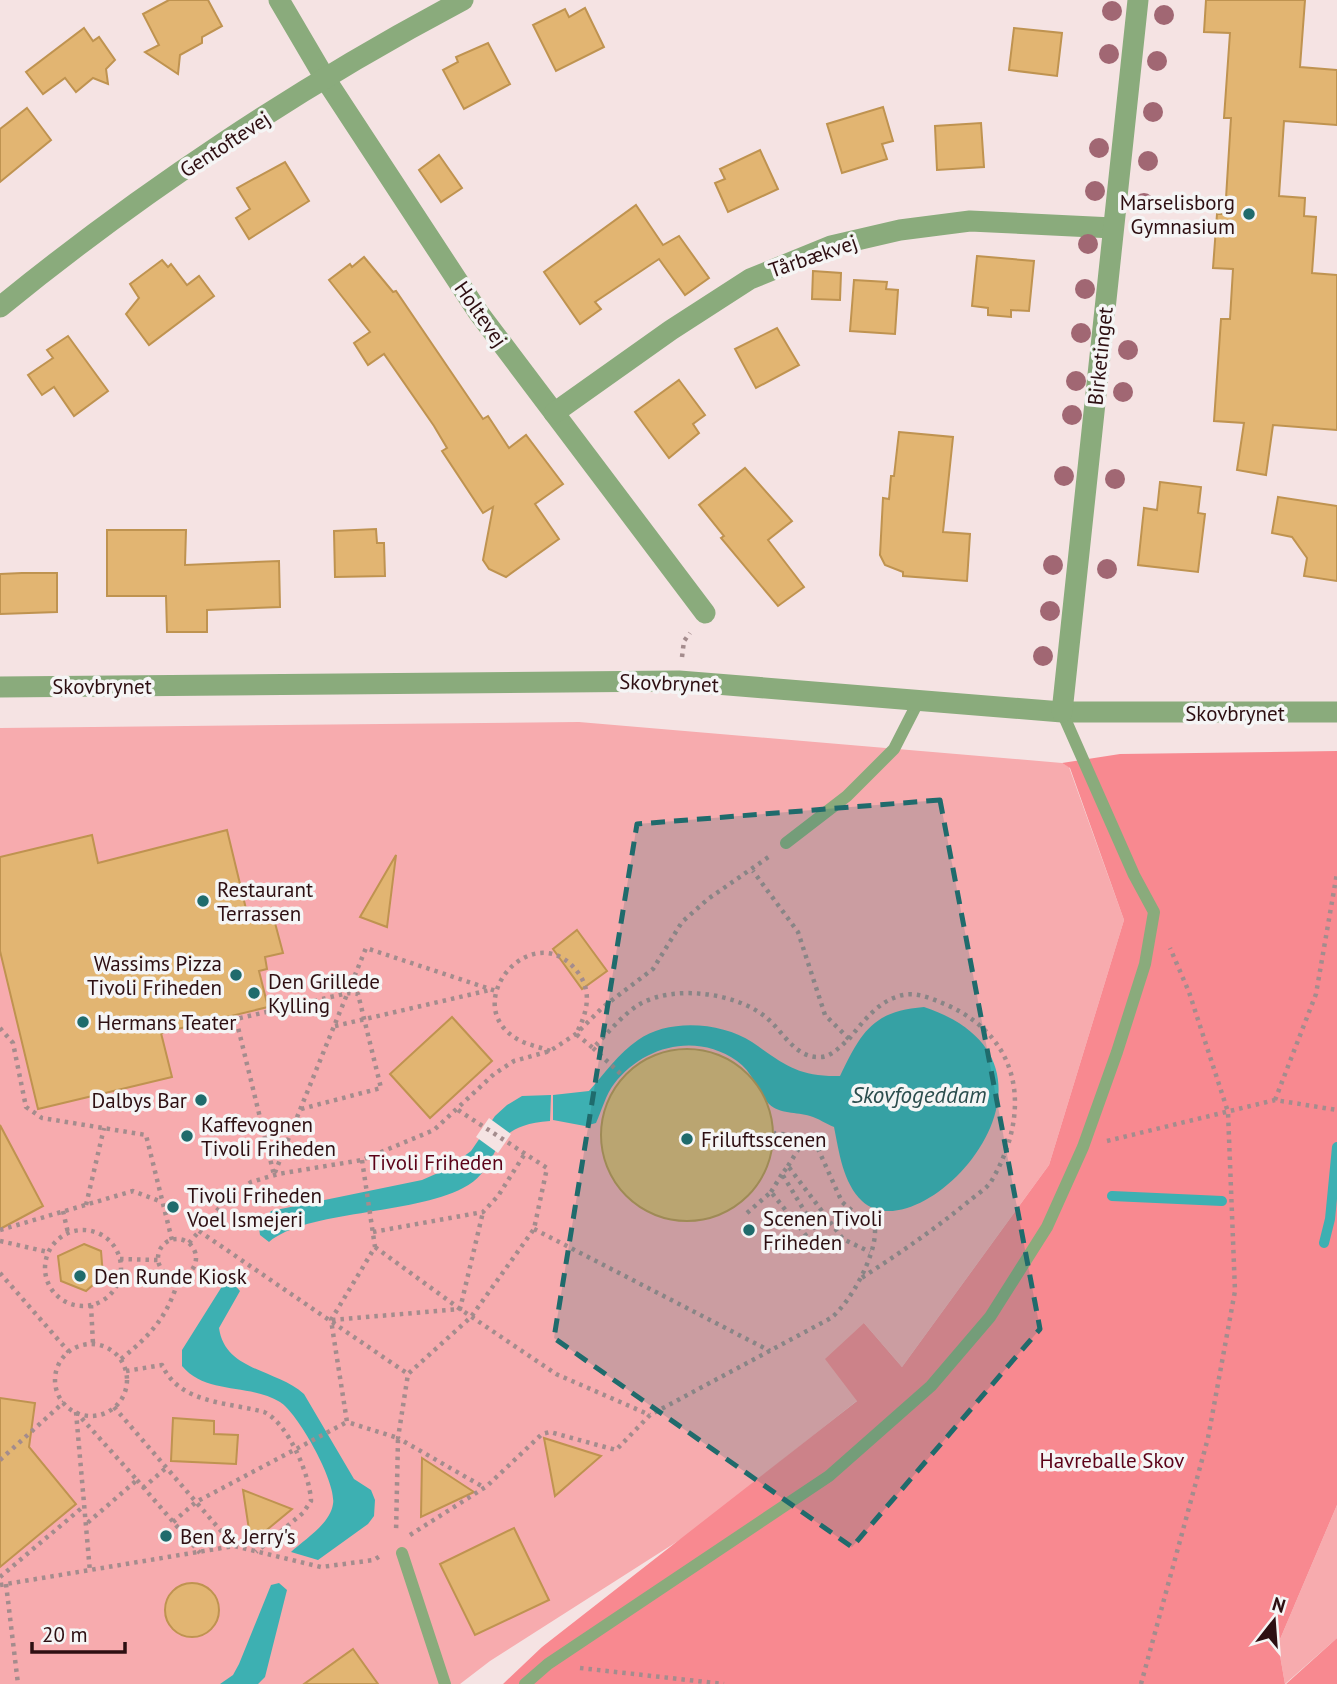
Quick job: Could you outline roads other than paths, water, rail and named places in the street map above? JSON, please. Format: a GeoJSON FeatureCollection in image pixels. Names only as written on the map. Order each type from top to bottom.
{"type":"FeatureCollection","features":[{"type":"Feature","properties":{"kind":"street","name":"Holtevej"},"geometry":{"type":"LineString","coordinates":[[279,0],[326,80],[478,312],[705,613]]}},
{"type":"Feature","properties":{"kind":"street","name":"Gentoftevej"},"geometry":{"type":"LineString","coordinates":[[0,307],[66,253],[189,166],[326,80],[463,0]]}},
{"type":"Feature","properties":{"kind":"street","name":"Birketinget"},"geometry":{"type":"LineString","coordinates":[[1062,712],[1138,0]]}},
{"type":"Feature","properties":{"kind":"street","name":"Tårbækvej"},"geometry":{"type":"LineString","coordinates":[[554,413],[670,330],[750,279],[831,246],[900,230],[970,221],[1113,228]]}},
{"type":"Feature","properties":{"kind":"street","name":"Skovbrynet"},"geometry":{"type":"LineString","coordinates":[[0,687],[679,681],[1062,712],[1337,712]]}},
{"type":"Feature","properties":{"kind":"lane"},"geometry":{"type":"LineString","coordinates":[[786,843],[847,796],[894,749],[919,700]]}},
{"type":"Feature","properties":{"kind":"lane"},"geometry":{"type":"LineString","coordinates":[[525,1684],[548,1664],[829,1476],[931,1385],[990,1317],[1047,1227],[1083,1147],[1145,964],[1154,912],[1134,876],[1062,712]]}},
{"type":"Feature","properties":{"kind":"lane"},"geometry":{"type":"LineString","coordinates":[[396,1549],[445,1684]]}},
{"type":"Feature","properties":{"kind":"water","name":"Skovfogeddam"},"geometry":{"type":"Polygon","coordinates":[[[924,1007],[974,1034],[996,1070],[996,1109],[980,1147],[953,1180],[921,1202],[889,1211],[862,1201],[846,1176],[834,1127],[813,1117],[773,1107],[765,1100],[743,1066],[721,1052],[705,1047],[671,1047],[640,1060],[611,1088],[596,1123],[585,1126],[553,1120],[553,1095],[589,1091],[631,1045],[664,1028],[695,1025],[726,1030],[740,1035],[802,1072],[840,1076],[862,1036],[870,1027],[892,1013],[924,1007]]]}},
{"type":"Feature","properties":{"kind":"water"},"geometry":{"type":"Polygon","coordinates":[[[551,1095],[550,1121],[528,1124],[513,1130],[504,1138],[477,1179],[463,1188],[417,1203],[308,1224],[269,1242],[260,1235],[259,1228],[271,1211],[422,1180],[447,1169],[471,1151],[495,1116],[507,1105],[522,1096],[551,1095]]]}},
{"type":"Feature","properties":{"kind":"water"},"geometry":{"type":"Polygon","coordinates":[[[226,1280],[231,1281],[240,1291],[219,1328],[223,1342],[241,1361],[280,1379],[304,1394],[354,1479],[371,1490],[375,1500],[374,1516],[368,1524],[318,1560],[291,1552],[322,1525],[333,1504],[333,1494],[323,1465],[306,1434],[280,1402],[255,1392],[203,1381],[182,1366],[182,1350],[226,1280]]]}},
{"type":"Feature","properties":{"kind":"water"},"geometry":{"type":"Polygon","coordinates":[[[279,1583],[287,1590],[265,1677],[258,1684],[220,1684],[233,1675],[271,1585],[279,1583]]]}},
{"type":"Feature","properties":{"kind":"waterway"},"geometry":{"type":"LineString","coordinates":[[1324,1243],[1330,1219],[1337,1147]]}},
{"type":"Feature","properties":{"kind":"waterway"},"geometry":{"type":"LineString","coordinates":[[1112,1196],[1222,1201]]}},
{"type":"Feature","properties":{"kind":"place","name":"Marselisborg Gymnasium"},"geometry":{"type":"Point","coordinates":[1249,214]}},
{"type":"Feature","properties":{"kind":"place","name":"Restaurant Terrassen"},"geometry":{"type":"Point","coordinates":[203,901]}},
{"type":"Feature","properties":{"kind":"place","name":"Wassims Pizza Tivoli Friheden"},"geometry":{"type":"Point","coordinates":[236,975]}},
{"type":"Feature","properties":{"kind":"place","name":"Den Grillede Kylling"},"geometry":{"type":"Point","coordinates":[254,993]}},
{"type":"Feature","properties":{"kind":"place","name":"Hermans Teater"},"geometry":{"type":"Point","coordinates":[83,1022]}},
{"type":"Feature","properties":{"kind":"place","name":"Dalbys Bar"},"geometry":{"type":"Point","coordinates":[201,1100]}},
{"type":"Feature","properties":{"kind":"place","name":"Kaffevognen Tivoli Friheden"},"geometry":{"type":"Point","coordinates":[187,1136]}},
{"type":"Feature","properties":{"kind":"place","name":"Friluftsscenen"},"geometry":{"type":"Point","coordinates":[687,1139]}},
{"type":"Feature","properties":{"kind":"place","name":"Tivoli Friheden Voel Ismejeri"},"geometry":{"type":"Point","coordinates":[173,1207]}},
{"type":"Feature","properties":{"kind":"place","name":"Scenen Tivoli Friheden"},"geometry":{"type":"Point","coordinates":[749,1230]}},
{"type":"Feature","properties":{"kind":"place","name":"Den Runde Kiosk"},"geometry":{"type":"Point","coordinates":[80,1276]}},
{"type":"Feature","properties":{"kind":"place","name":"Ben & Jerry's"},"geometry":{"type":"Point","coordinates":[166,1536]}},
{"type":"Feature","properties":{"kind":"park label","name":"Tivoli Friheden"},"geometry":{"type":"Point","coordinates":[436,1162]}},
{"type":"Feature","properties":{"kind":"park label","name":"Havreballe Skov"},"geometry":{"type":"Point","coordinates":[1112,1460]}}]}
